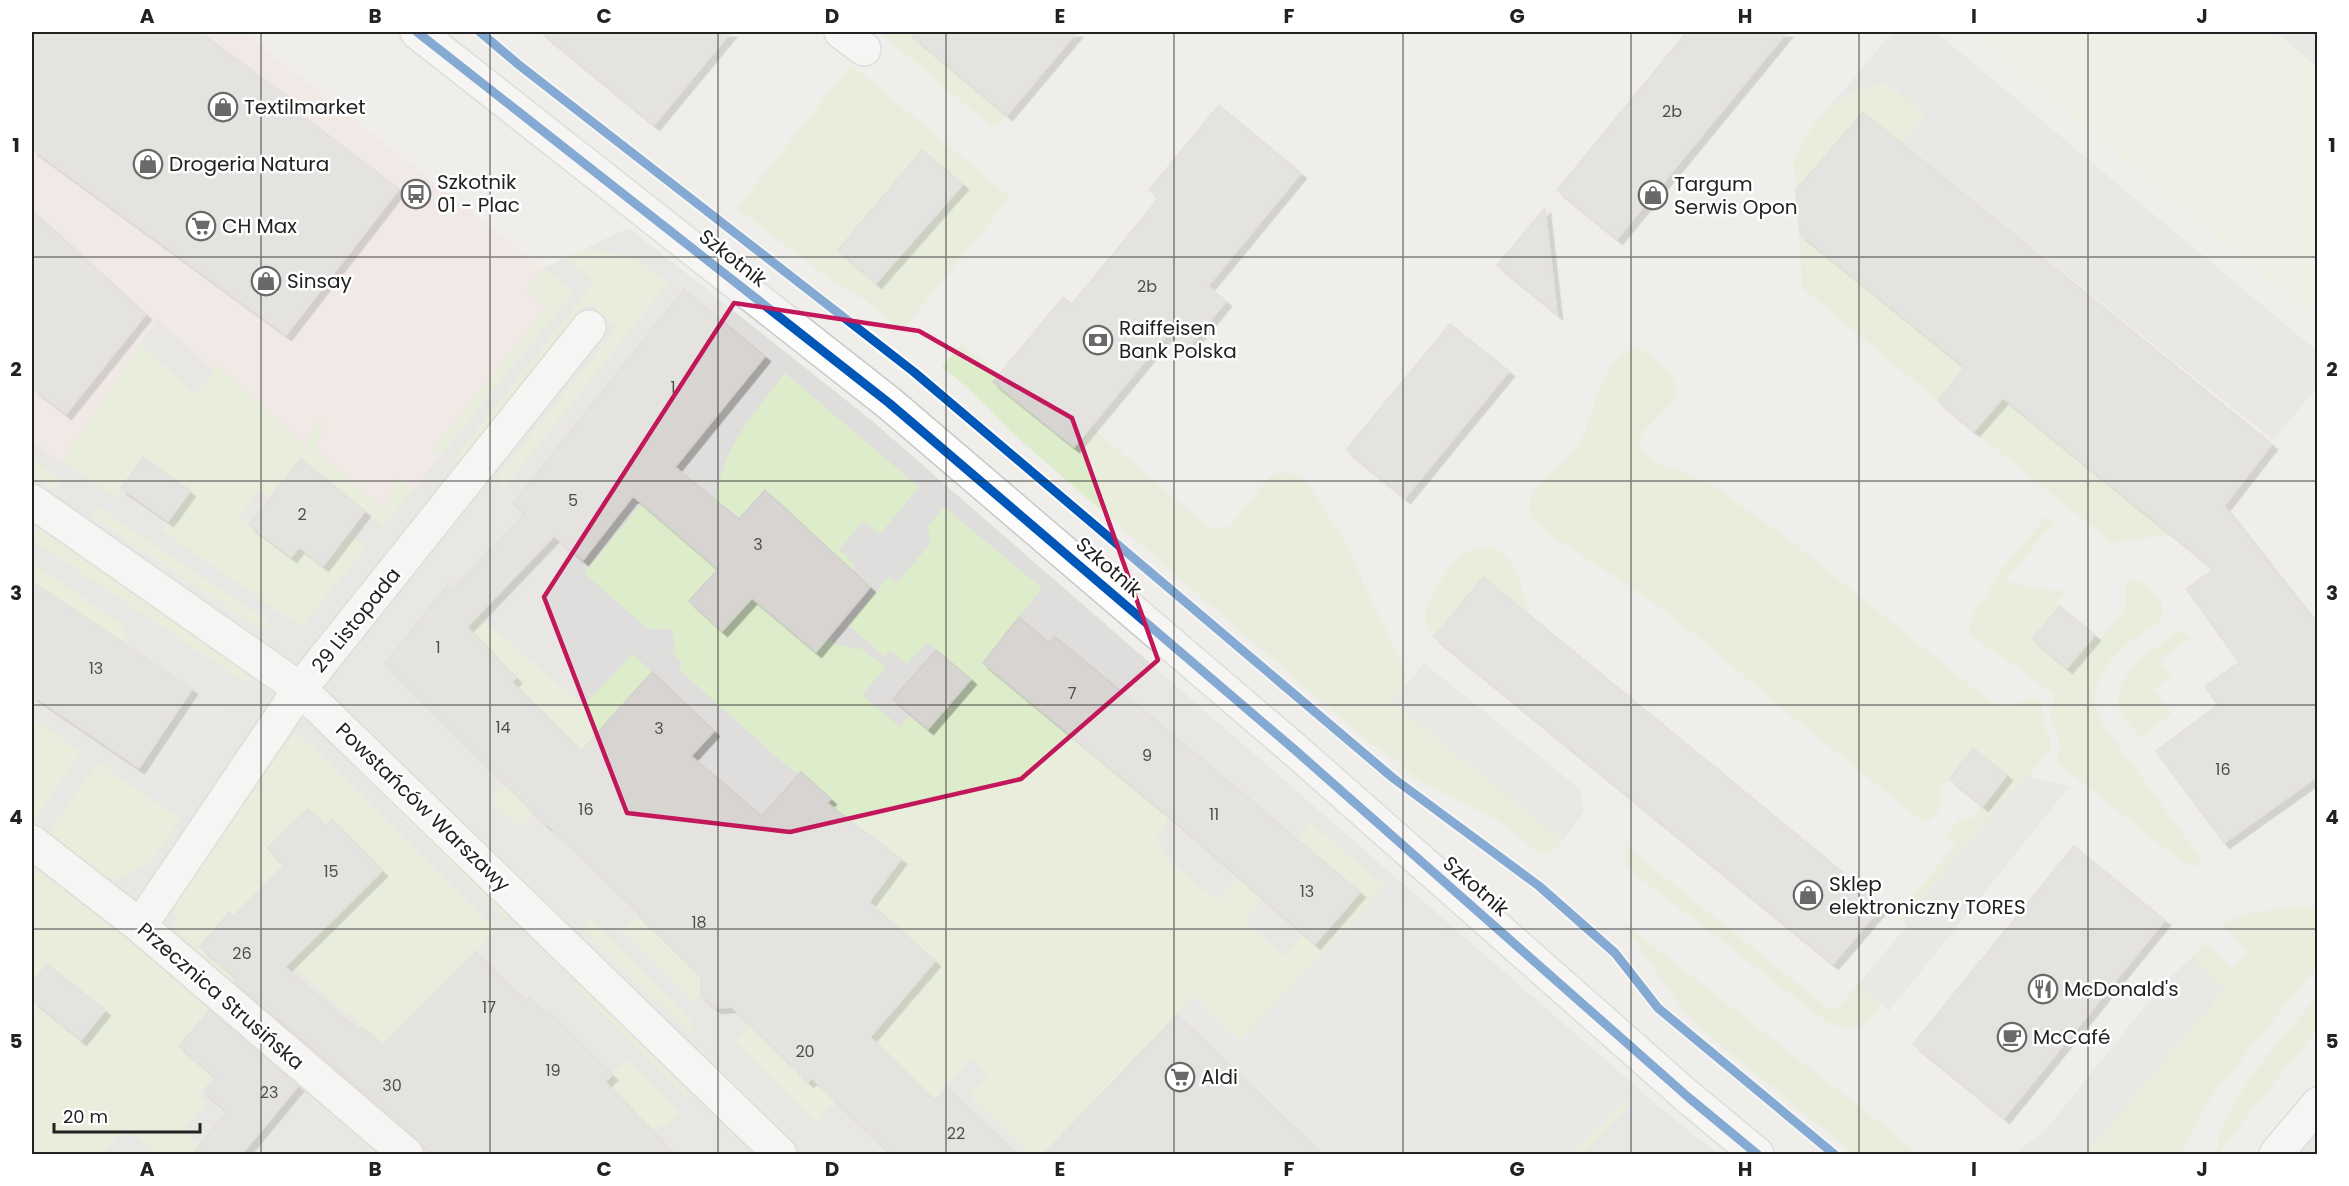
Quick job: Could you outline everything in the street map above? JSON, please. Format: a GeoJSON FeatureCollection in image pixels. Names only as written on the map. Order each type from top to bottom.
{"type":"FeatureCollection","features":[{"type":"Feature","properties":{"kind":"street","name":"Szkotnik"},"geometry":{"type":"LineString","coordinates":[[417,32],[889,403],[1295,750],[1688,1097],[1757,1155]]}},
{"type":"Feature","properties":{"kind":"street","name":"29 Listopada"},"geometry":{"type":"LineString","coordinates":[[140,926],[300,689],[589,327]]}},
{"type":"Feature","properties":{"kind":"street","name":"Powstańców Warszawy"},"geometry":{"type":"LineString","coordinates":[[32,501],[300,689],[780,1155]]}},
{"type":"Feature","properties":{"kind":"street","name":"Przecznica Strusińska"},"geometry":{"type":"LineString","coordinates":[[32,842],[140,926],[406,1155]]}},
{"type":"Feature","properties":{"kind":"street"},"geometry":{"type":"LineString","coordinates":[[2276,1155],[2318,1104]]}},
{"type":"Feature","properties":{"kind":"highlighted area"},"geometry":{"type":"Polygon","coordinates":[[[734,303],[919,331],[1072,418],[1158,660],[1021,779],[790,832],[627,813],[544,597],[734,303]]]}},
{"type":"Feature","properties":{"kind":"shaded area"},"geometry":{"type":"Polygon","coordinates":[[[32,32],[243,32],[573,292],[383,526],[157,318],[61,461],[32,441],[32,32]]]}},
{"type":"Feature","properties":{"kind":"shaded area"},"geometry":{"type":"Polygon","coordinates":[[[1893,32],[1936,32],[2317,351],[2317,388],[2273,440],[1901,143],[1925,114],[1897,91],[1885,85],[1873,85],[1860,88],[1830,106],[1893,32]]]}},
{"type":"Feature","properties":{"kind":"shaded area"},"geometry":{"type":"Polygon","coordinates":[[[2256,32],[2317,32],[2317,83],[2256,32]]]}},
{"type":"Feature","properties":{"kind":"shaded area"},"geometry":{"type":"Polygon","coordinates":[[[629,228],[871,420],[1656,1104],[1718,1154],[32,1154],[32,441],[61,461],[157,318],[383,526],[573,292],[543,268],[629,228]]]}},
{"type":"Feature","properties":{"kind":"shaded area"},"geometry":{"type":"Polygon","coordinates":[[[32,474],[55,490],[48,501],[32,490],[32,474]]]}},
{"type":"Feature","properties":{"kind":"shaded area"},"geometry":{"type":"Polygon","coordinates":[[[91,516],[263,631],[255,641],[84,527],[91,516]]]}},
{"type":"Feature","properties":{"kind":"shaded area"},"geometry":{"type":"Polygon","coordinates":[[[1424,663],[1575,785],[1580,792],[1584,811],[1563,841],[1392,702],[1424,663]]]}},
{"type":"Feature","properties":{"kind":"shaded area"},"geometry":{"type":"Polygon","coordinates":[[[201,692],[242,720],[187,800],[146,773],[201,692]]]}},
{"type":"Feature","properties":{"kind":"shaded area"},"geometry":{"type":"Polygon","coordinates":[[[363,710],[472,819],[460,829],[352,723],[363,710]]]}},
{"type":"Feature","properties":{"kind":"shaded area"},"geometry":{"type":"Polygon","coordinates":[[[2024,776],[2070,786],[1889,1011],[1858,984],[1907,926],[1903,921],[2024,776]]]}},
{"type":"Feature","properties":{"kind":"shaded area"},"geometry":{"type":"Polygon","coordinates":[[[1385,886],[1626,1100],[1573,1154],[1323,1154],[1177,1015],[1194,996],[1241,1041],[1385,886]]]}},
{"type":"Feature","properties":{"kind":"shaded area"},"geometry":{"type":"Polygon","coordinates":[[[582,929],[689,1032],[678,1043],[572,941],[582,929]]]}},
{"type":"Feature","properties":{"kind":"shaded area"},"geometry":{"type":"Polygon","coordinates":[[[2192,957],[2224,990],[2086,1154],[2014,1154],[2044,1132],[2164,983],[2192,957]]]}},
{"type":"Feature","properties":{"kind":"shaded area"},"geometry":{"type":"Polygon","coordinates":[[[714,1059],[808,1150],[804,1154],[789,1154],[702,1072],[714,1059]]]}},
{"type":"Feature","properties":{"kind":"shaded area"},"geometry":{"type":"Polygon","coordinates":[[[2317,1104],[2317,1154],[2276,1154],[2317,1104]]]}},
{"type":"Feature","properties":{"kind":"green space"},"geometry":{"type":"Polygon","coordinates":[[[879,32],[909,32],[1007,115],[998,125],[993,126],[986,122],[879,32]]]}},
{"type":"Feature","properties":{"kind":"green space"},"geometry":{"type":"Polygon","coordinates":[[[1972,32],[2276,32],[2317,67],[2317,319],[1972,32]]]}},
{"type":"Feature","properties":{"kind":"green space"},"geometry":{"type":"Polygon","coordinates":[[[851,65],[1010,197],[902,331],[865,300],[832,281],[737,208],[851,65]]]}},
{"type":"Feature","properties":{"kind":"green space"},"geometry":{"type":"Polygon","coordinates":[[[1873,85],[1895,91],[1926,114],[1901,143],[1862,112],[1796,190],[1793,159],[1811,129],[1830,106],[1860,88],[1873,85]]]}},
{"type":"Feature","properties":{"kind":"green space"},"geometry":{"type":"Polygon","coordinates":[[[1799,232],[1965,367],[1938,401],[1802,288],[1799,232]]]}},
{"type":"Feature","properties":{"kind":"green space"},"geometry":{"type":"Polygon","coordinates":[[[594,249],[638,260],[668,283],[504,488],[495,480],[618,327],[589,303],[461,463],[453,460],[594,282],[566,258],[582,250],[594,249]]]}},
{"type":"Feature","properties":{"kind":"green space"},"geometry":{"type":"Polygon","coordinates":[[[543,268],[573,292],[440,455],[433,450],[547,307],[527,289],[543,268]]]}},
{"type":"Feature","properties":{"kind":"green space"},"geometry":{"type":"Polygon","coordinates":[[[962,343],[999,374],[994,382],[1074,447],[1091,427],[1210,528],[1219,529],[1231,525],[1270,476],[1289,473],[1306,481],[1348,546],[1403,666],[1405,677],[1403,686],[1392,702],[1563,841],[1552,851],[1540,855],[1495,819],[1428,786],[1415,778],[1396,760],[1370,743],[1020,440],[973,393],[942,367],[962,343]]]}},
{"type":"Feature","properties":{"kind":"green space"},"geometry":{"type":"Polygon","coordinates":[[[140,344],[195,394],[212,375],[212,369],[218,365],[305,446],[318,418],[324,423],[315,450],[385,510],[396,478],[412,490],[383,526],[301,459],[271,497],[260,489],[239,517],[291,557],[299,547],[323,566],[349,534],[366,547],[301,627],[161,530],[190,491],[143,457],[115,498],[61,461],[140,344]]]}},
{"type":"Feature","properties":{"kind":"green space"},"geometry":{"type":"Polygon","coordinates":[[[1635,348],[1659,362],[1675,382],[1676,393],[1672,402],[1641,436],[1639,446],[1655,463],[1681,470],[1710,484],[1790,540],[1989,701],[2009,707],[2032,698],[2041,703],[2051,748],[1903,921],[1896,915],[1956,845],[1945,837],[1959,820],[1972,819],[2006,776],[1972,749],[1940,790],[1941,807],[1926,824],[1789,714],[1703,641],[1649,599],[1548,533],[1530,513],[1529,504],[1536,488],[1576,448],[1589,422],[1604,378],[1622,356],[1635,348]]]}},
{"type":"Feature","properties":{"kind":"green space"},"geometry":{"type":"Polygon","coordinates":[[[785,373],[919,487],[880,534],[863,521],[839,550],[855,564],[827,638],[837,645],[862,649],[886,667],[862,695],[900,727],[911,715],[971,679],[927,642],[907,664],[890,650],[885,657],[848,625],[889,576],[897,583],[930,544],[928,526],[944,507],[1042,588],[998,644],[1013,658],[1036,632],[1049,642],[1013,687],[1170,817],[1158,836],[1161,851],[1165,857],[1217,901],[1284,824],[1289,830],[1288,835],[1247,884],[1264,899],[1245,921],[1284,956],[1304,934],[1316,944],[1360,893],[1297,839],[1311,823],[1385,886],[1240,1041],[1194,997],[1058,1139],[1055,1154],[1031,1154],[969,1095],[988,1075],[971,1059],[882,1154],[875,1154],[929,1095],[857,1024],[898,975],[912,987],[935,962],[858,918],[894,869],[802,831],[830,799],[801,773],[791,770],[683,673],[679,668],[682,662],[671,652],[676,651],[672,629],[648,629],[584,573],[642,503],[716,501],[719,482],[732,448],[751,417],[785,373]]]}},
{"type":"Feature","properties":{"kind":"green space"},"geometry":{"type":"Polygon","coordinates":[[[2003,398],[2172,534],[2112,543],[1974,431],[2003,398]]]}},
{"type":"Feature","properties":{"kind":"green space"},"geometry":{"type":"Polygon","coordinates":[[[32,459],[62,480],[55,490],[32,474],[32,459]]]}},
{"type":"Feature","properties":{"kind":"green space"},"geometry":{"type":"Polygon","coordinates":[[[98,507],[269,622],[263,631],[91,516],[98,507]]]}},
{"type":"Feature","properties":{"kind":"green space"},"geometry":{"type":"Polygon","coordinates":[[[2045,516],[2054,522],[2005,580],[2046,590],[2069,589],[2057,602],[2060,606],[2032,639],[2067,668],[2095,635],[2100,639],[2125,611],[2125,588],[2130,579],[2149,588],[2160,599],[2163,612],[2159,621],[2131,641],[2114,657],[2101,675],[2095,697],[2096,708],[2103,725],[2200,857],[2200,863],[2194,867],[2182,862],[2056,761],[2060,746],[2050,714],[2055,696],[1976,639],[1970,632],[1970,621],[1997,577],[2045,516]]]}},
{"type":"Feature","properties":{"kind":"green space"},"geometry":{"type":"Polygon","coordinates":[[[32,524],[255,673],[246,683],[32,540],[32,524]]]}},
{"type":"Feature","properties":{"kind":"green space"},"geometry":{"type":"Polygon","coordinates":[[[1483,547],[1495,550],[1511,562],[1520,582],[1529,615],[1483,577],[1434,637],[1425,622],[1428,603],[1433,593],[1454,563],[1471,550],[1483,547]]]}},
{"type":"Feature","properties":{"kind":"green space"},"geometry":{"type":"Polygon","coordinates":[[[32,563],[124,625],[129,648],[32,582],[32,563]]]}},
{"type":"Feature","properties":{"kind":"green space"},"geometry":{"type":"Polygon","coordinates":[[[477,614],[583,706],[633,654],[652,672],[519,828],[491,800],[560,729],[512,682],[516,677],[502,663],[462,632],[477,614]]]}},
{"type":"Feature","properties":{"kind":"green space"},"geometry":{"type":"Polygon","coordinates":[[[2182,630],[2189,639],[2160,660],[2171,676],[2154,689],[2172,714],[2140,738],[2121,711],[2118,698],[2121,686],[2137,663],[2182,630]]]}},
{"type":"Feature","properties":{"kind":"green space"},"geometry":{"type":"Polygon","coordinates":[[[32,718],[81,752],[33,822],[32,820],[32,718]]]}},
{"type":"Feature","properties":{"kind":"green space"},"geometry":{"type":"Polygon","coordinates":[[[294,733],[313,747],[496,930],[430,998],[496,1062],[552,1135],[627,1059],[680,1113],[663,1128],[658,1124],[627,1154],[510,1154],[230,912],[200,947],[255,994],[248,1002],[176,938],[174,928],[176,916],[172,909],[284,742],[294,733]]]}},
{"type":"Feature","properties":{"kind":"green space"},"geometry":{"type":"Polygon","coordinates":[[[99,763],[180,819],[159,850],[144,866],[123,877],[109,880],[96,873],[47,833],[99,763]]]}},
{"type":"Feature","properties":{"kind":"green space"},"geometry":{"type":"Polygon","coordinates":[[[383,785],[511,913],[506,919],[377,791],[383,785]]]}},
{"type":"Feature","properties":{"kind":"green space"},"geometry":{"type":"Polygon","coordinates":[[[1626,846],[1829,1009],[1839,1007],[1858,984],[1882,1004],[1870,1019],[1859,1027],[1846,1028],[1828,1023],[1631,871],[1625,863],[1626,846]]]}},
{"type":"Feature","properties":{"kind":"green space"},"geometry":{"type":"Polygon","coordinates":[[[44,865],[210,1004],[203,1018],[179,1046],[214,1076],[198,1095],[207,1102],[182,1130],[210,1154],[158,1154],[126,1127],[101,1154],[32,1154],[32,1003],[49,1017],[51,1015],[81,1040],[105,1010],[48,964],[32,983],[32,880],[44,865]]]}},
{"type":"Feature","properties":{"kind":"green space"},"geometry":{"type":"Polygon","coordinates":[[[2301,907],[2317,907],[2317,966],[2213,1094],[2202,1111],[2182,1154],[2086,1154],[2224,990],[2192,957],[2205,943],[2233,969],[2249,951],[2222,925],[2240,916],[2301,907]]]}},
{"type":"Feature","properties":{"kind":"green space"},"geometry":{"type":"Polygon","coordinates":[[[638,915],[704,979],[700,995],[694,1002],[621,930],[638,915]]]}},
{"type":"Feature","properties":{"kind":"green space"},"geometry":{"type":"Polygon","coordinates":[[[591,919],[695,1025],[689,1032],[582,929],[591,919]]]}},
{"type":"Feature","properties":{"kind":"green space"},"geometry":{"type":"Polygon","coordinates":[[[1620,920],[1918,1154],[1854,1154],[1713,1039],[1680,1006],[1620,920]]]}},
{"type":"Feature","properties":{"kind":"green space"},"geometry":{"type":"Polygon","coordinates":[[[580,977],[691,1089],[685,1096],[573,985],[580,977]]]}},
{"type":"Feature","properties":{"kind":"green space"},"geometry":{"type":"Polygon","coordinates":[[[2317,996],[2317,1029],[2217,1154],[2220,1134],[2241,1092],[2256,1070],[2317,996]]]}},
{"type":"Feature","properties":{"kind":"green space"},"geometry":{"type":"Polygon","coordinates":[[[750,1025],[807,1082],[812,1077],[836,1101],[816,1122],[735,1041],[750,1025]]]}},
{"type":"Feature","properties":{"kind":"green space"},"geometry":{"type":"Polygon","coordinates":[[[1624,1098],[1630,1104],[1583,1154],[1572,1154],[1624,1098]]]}},
{"type":"Feature","properties":{"kind":"building","name":"CH Max"},"geometry":{"type":"Polygon","coordinates":[[[32,32],[200,32],[299,105],[298,112],[399,189],[286,335],[32,149],[32,32]]]}},
{"type":"Feature","properties":{"kind":"building"},"geometry":{"type":"Polygon","coordinates":[[[541,32],[731,32],[654,125],[541,32]]]}},
{"type":"Feature","properties":{"kind":"building"},"geometry":{"type":"Polygon","coordinates":[[[908,32],[1077,32],[1007,115],[908,32]]]}},
{"type":"Feature","properties":{"kind":"building"},"geometry":{"type":"Polygon","coordinates":[[[1687,32],[1787,32],[1617,239],[1557,190],[1687,32]]]}},
{"type":"Feature","properties":{"kind":"building"},"geometry":{"type":"Polygon","coordinates":[[[1219,105],[1301,173],[1208,286],[1226,301],[1188,348],[1169,332],[1074,447],[993,382],[1063,297],[1072,304],[1159,198],[1149,190],[1219,105]]]}},
{"type":"Feature","properties":{"kind":"building"},"geometry":{"type":"Polygon","coordinates":[[[1863,112],[2272,444],[2224,506],[2318,626],[2318,776],[2224,843],[2156,751],[2218,705],[2205,687],[2239,662],[2186,589],[2214,569],[2003,398],[1974,431],[1938,401],[1965,367],[1800,234],[1796,190],[1863,112]]]}},
{"type":"Feature","properties":{"kind":"building"},"geometry":{"type":"Polygon","coordinates":[[[922,150],[963,184],[876,283],[838,250],[922,150]]]}},
{"type":"Feature","properties":{"kind":"building"},"geometry":{"type":"Polygon","coordinates":[[[1545,208],[1557,314],[1497,265],[1545,208]]]}},
{"type":"Feature","properties":{"kind":"building"},"geometry":{"type":"Polygon","coordinates":[[[32,210],[146,314],[66,414],[32,388],[32,210]]]}},
{"type":"Feature","properties":{"kind":"building"},"geometry":{"type":"Polygon","coordinates":[[[684,289],[765,356],[675,467],[739,519],[765,490],[870,587],[816,652],[752,598],[722,631],[689,601],[718,569],[633,496],[583,560],[554,536],[467,627],[516,678],[512,682],[581,751],[652,672],[714,731],[691,756],[762,816],[801,772],[831,799],[827,803],[901,859],[869,902],[935,961],[870,1037],[935,1101],[947,1088],[1018,1155],[891,1155],[812,1078],[808,1082],[732,1007],[716,1008],[700,995],[702,977],[638,915],[640,913],[546,825],[385,664],[448,584],[453,589],[525,513],[513,503],[684,289]]]}},
{"type":"Feature","properties":{"kind":"building"},"geometry":{"type":"Polygon","coordinates":[[[1450,324],[1509,371],[1405,498],[1346,450],[1450,324]]]}},
{"type":"Feature","properties":{"kind":"building"},"geometry":{"type":"Polygon","coordinates":[[[143,457],[190,491],[168,521],[121,488],[143,457]]]}},
{"type":"Feature","properties":{"kind":"building"},"geometry":{"type":"Polygon","coordinates":[[[301,459],[365,511],[323,566],[299,547],[291,557],[249,525],[301,459]]]}},
{"type":"Feature","properties":{"kind":"building"},"geometry":{"type":"Polygon","coordinates":[[[1483,577],[1883,905],[1833,964],[1434,637],[1483,577]]]}},
{"type":"Feature","properties":{"kind":"building"},"geometry":{"type":"Polygon","coordinates":[[[32,582],[192,689],[139,768],[32,695],[32,582]]]}},
{"type":"Feature","properties":{"kind":"building"},"geometry":{"type":"Polygon","coordinates":[[[2060,606],[2095,635],[2067,668],[2032,639],[2060,606]]]}},
{"type":"Feature","properties":{"kind":"building"},"geometry":{"type":"Polygon","coordinates":[[[1019,617],[1049,643],[1055,637],[1079,656],[1360,892],[1315,944],[1181,826],[983,663],[1019,617]]]}},
{"type":"Feature","properties":{"kind":"building"},"geometry":{"type":"Polygon","coordinates":[[[936,650],[971,679],[928,729],[893,699],[936,650]]]}},
{"type":"Feature","properties":{"kind":"building"},"geometry":{"type":"Polygon","coordinates":[[[1973,748],[2007,775],[1983,806],[1950,779],[1973,748]]]}},
{"type":"Feature","properties":{"kind":"building"},"geometry":{"type":"Polygon","coordinates":[[[308,809],[325,826],[332,819],[382,871],[285,967],[359,1031],[363,1027],[383,1045],[476,952],[525,1001],[529,998],[544,1013],[547,1010],[612,1075],[605,1082],[675,1155],[434,1155],[323,1056],[234,982],[237,979],[200,947],[229,912],[234,916],[284,866],[267,848],[308,809]]]}},
{"type":"Feature","properties":{"kind":"building"},"geometry":{"type":"Polygon","coordinates":[[[2074,846],[2165,920],[2004,1118],[1913,1044],[2074,846]]]}},
{"type":"Feature","properties":{"kind":"building"},"geometry":{"type":"Polygon","coordinates":[[[47,964],[105,1010],[81,1040],[32,999],[32,983],[47,964]]]}},
{"type":"Feature","properties":{"kind":"building"},"geometry":{"type":"Polygon","coordinates":[[[210,1010],[298,1086],[241,1155],[192,1155],[227,1111],[204,1092],[216,1078],[179,1046],[210,1010]]]}},
{"type":"Feature","properties":{"kind":"building","name":"Aldi"},"geometry":{"type":"Polygon","coordinates":[[[1177,1015],[1323,1155],[1043,1155],[1177,1015]]]}},
{"type":"Feature","properties":{"kind":"cycle path"},"geometry":{"type":"LineString","coordinates":[[417,32],[889,403],[1295,750],[1688,1097],[1757,1154]]}},
{"type":"Feature","properties":{"kind":"cycle path"},"geometry":{"type":"LineString","coordinates":[[480,32],[519,65],[914,372],[1393,778],[1539,886],[1615,953],[1658,1008],[1834,1154]]}},
{"type":"Feature","properties":{"kind":"place","name":"Textilmarket"},"geometry":{"type":"Point","coordinates":[223,107]}},
{"type":"Feature","properties":{"kind":"place","name":"Drogeria Natura"},"geometry":{"type":"Point","coordinates":[148,164]}},
{"type":"Feature","properties":{"kind":"place","name":"Szkotnik 01 - Plac"},"geometry":{"type":"Point","coordinates":[416,194]}},
{"type":"Feature","properties":{"kind":"place","name":"Targum Serwis Opon"},"geometry":{"type":"Point","coordinates":[1653,195]}},
{"type":"Feature","properties":{"kind":"place","name":"CH Max"},"geometry":{"type":"Point","coordinates":[201,226]}},
{"type":"Feature","properties":{"kind":"place","name":"Sinsay"},"geometry":{"type":"Point","coordinates":[266,281]}},
{"type":"Feature","properties":{"kind":"place","name":"Raiffeisen Bank Polska"},"geometry":{"type":"Point","coordinates":[1098,340]}},
{"type":"Feature","properties":{"kind":"place","name":"Sklep elektroniczny TORES"},"geometry":{"type":"Point","coordinates":[1808,895]}},
{"type":"Feature","properties":{"kind":"place","name":"McDonald's"},"geometry":{"type":"Point","coordinates":[2043,989]}},
{"type":"Feature","properties":{"kind":"place","name":"McCafé"},"geometry":{"type":"Point","coordinates":[2012,1037]}},
{"type":"Feature","properties":{"kind":"place","name":"Aldi"},"geometry":{"type":"Point","coordinates":[1180,1077]}}]}
